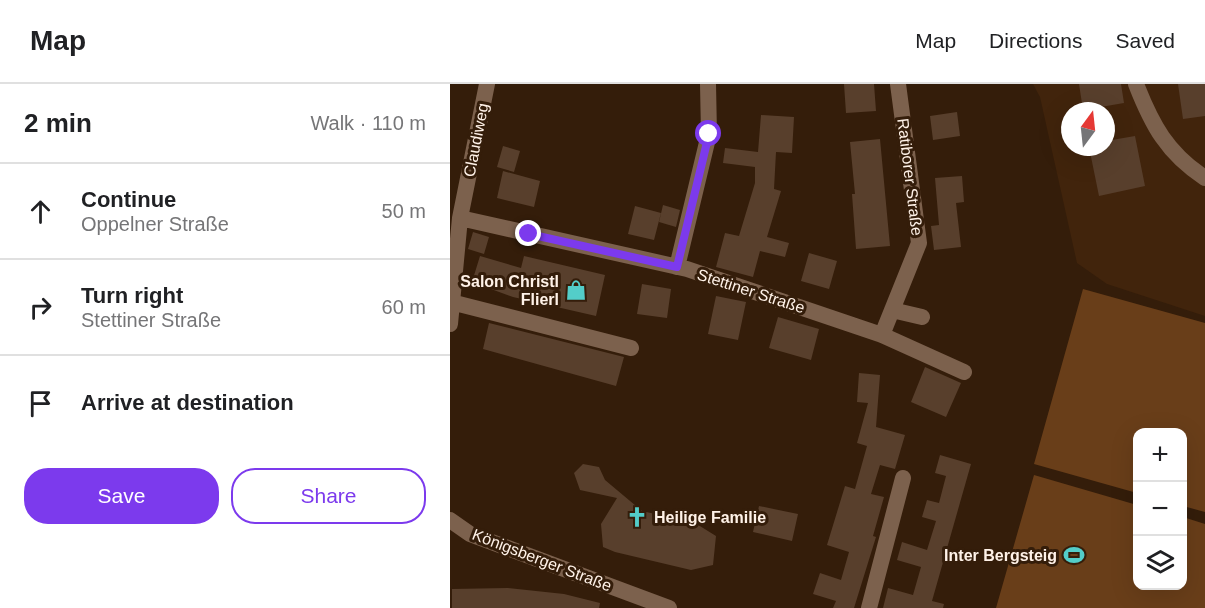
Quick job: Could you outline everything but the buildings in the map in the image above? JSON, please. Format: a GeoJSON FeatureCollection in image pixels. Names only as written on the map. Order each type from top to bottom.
{"type":"FeatureCollection","features":[{"type":"Feature","properties":{"kind":"street","name":"Claudiweg"},"geometry":{"type":"LineString","coordinates":[[450,324],[460,218],[487,84]]}},
{"type":"Feature","properties":{"kind":"street"},"geometry":{"type":"LineString","coordinates":[[677,267],[709,134],[708,84]]}},
{"type":"Feature","properties":{"kind":"street","name":"Ratiborer Straße"},"geometry":{"type":"LineString","coordinates":[[882,335],[919,243],[898,84]]}},
{"type":"Feature","properties":{"kind":"street"},"geometry":{"type":"LineString","coordinates":[[1136,84],[1149,117],[1164,142],[1187,166],[1205,178]]}},
{"type":"Feature","properties":{"kind":"street","name":"Stettiner Straße"},"geometry":{"type":"LineString","coordinates":[[460,218],[677,267],[882,335],[964,372]]}},
{"type":"Feature","properties":{"kind":"street"},"geometry":{"type":"LineString","coordinates":[[451,303],[631,348]]}},
{"type":"Feature","properties":{"kind":"street"},"geometry":{"type":"LineString","coordinates":[[892,310],[922,317]]}},
{"type":"Feature","properties":{"kind":"street"},"geometry":{"type":"LineString","coordinates":[[869,608],[903,478]]}},
{"type":"Feature","properties":{"kind":"street","name":"Königsberger Straße"},"geometry":{"type":"LineString","coordinates":[[450,520],[470,534],[669,608]]}},
{"type":"Feature","properties":{"kind":"shaded area"},"geometry":{"type":"Polygon","coordinates":[[[1033,84],[1205,84],[1205,316],[1107,284],[1077,263],[1040,97],[1033,84]]]}},
{"type":"Feature","properties":{"kind":"shaded area"},"geometry":{"type":"Polygon","coordinates":[[[1083,289],[1205,323],[1205,512],[1187,507],[1187,428],[1133,428],[1133,492],[1034,464],[1083,289]]]}},
{"type":"Feature","properties":{"kind":"shaded area","name":"Inter Bergsteig"},"geometry":{"type":"Polygon","coordinates":[[[1034,475],[1133,504],[1133,590],[1187,590],[1187,518],[1205,524],[1205,608],[996,608],[1034,475]]]}},
{"type":"Feature","properties":{"kind":"place","name":"Salon Christl Flierl"},"geometry":{"type":"Point","coordinates":[576,290]}},
{"type":"Feature","properties":{"kind":"place","name":"Heilige Familie"},"geometry":{"type":"Point","coordinates":[637,517]}},
{"type":"Feature","properties":{"kind":"place","name":"Inter Bergsteig"},"geometry":{"type":"Point","coordinates":[1074,555]}},
{"type":"Feature","properties":{"kind":"route"},"geometry":{"type":"LineString","coordinates":[[529,234],[677,267],[709,134]]}}]}
